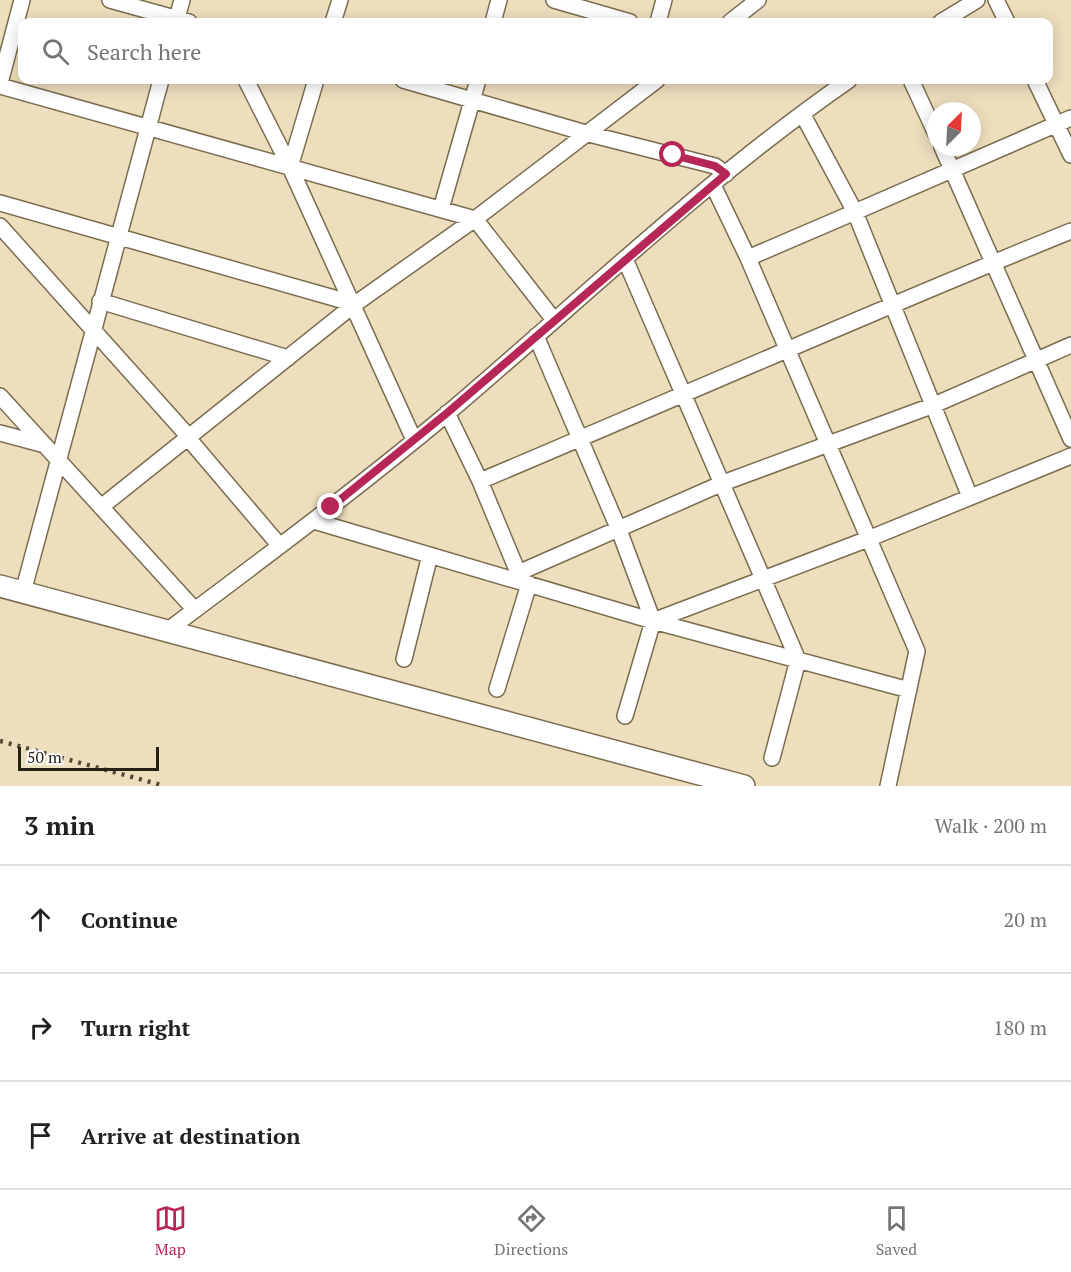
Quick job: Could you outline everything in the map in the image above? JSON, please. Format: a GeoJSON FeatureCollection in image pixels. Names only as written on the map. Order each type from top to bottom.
{"type":"FeatureCollection","features":[{"type":"Feature","properties":{"kind":"street"},"geometry":{"type":"LineString","coordinates":[[22,0],[0,84],[148,128],[475,219],[554,320]]}},
{"type":"Feature","properties":{"kind":"street"},"geometry":{"type":"LineString","coordinates":[[110,0],[171,18]]}},
{"type":"Feature","properties":{"kind":"street"},"geometry":{"type":"LineString","coordinates":[[181,18],[182,0]]}},
{"type":"Feature","properties":{"kind":"street"},"geometry":{"type":"LineString","coordinates":[[334,18],[340,0]]}},
{"type":"Feature","properties":{"kind":"street"},"geometry":{"type":"LineString","coordinates":[[494,18],[499,0]]}},
{"type":"Feature","properties":{"kind":"street"},"geometry":{"type":"LineString","coordinates":[[554,0],[616,18]]}},
{"type":"Feature","properties":{"kind":"street"},"geometry":{"type":"LineString","coordinates":[[659,18],[664,0]]}},
{"type":"Feature","properties":{"kind":"street"},"geometry":{"type":"LineString","coordinates":[[735,18],[759,0]]}},
{"type":"Feature","properties":{"kind":"street"},"geometry":{"type":"LineString","coordinates":[[948,18],[977,0]]}},
{"type":"Feature","properties":{"kind":"street"},"geometry":{"type":"LineString","coordinates":[[996,0],[1005,18]]}},
{"type":"Feature","properties":{"kind":"street"},"geometry":{"type":"LineString","coordinates":[[23,592],[92,328],[160,84]]}},
{"type":"Feature","properties":{"kind":"street"},"geometry":{"type":"LineString","coordinates":[[248,84],[290,166],[355,304],[414,440]]}},
{"type":"Feature","properties":{"kind":"street"},"geometry":{"type":"LineString","coordinates":[[290,166],[315,84]]}},
{"type":"Feature","properties":{"kind":"street"},"geometry":{"type":"LineString","coordinates":[[417,84],[589,134],[715,166],[726,174]]}},
{"type":"Feature","properties":{"kind":"street"},"geometry":{"type":"LineString","coordinates":[[441,209],[477,84]]}},
{"type":"Feature","properties":{"kind":"street"},"geometry":{"type":"LineString","coordinates":[[101,507],[355,304],[475,219],[652,84]]}},
{"type":"Feature","properties":{"kind":"street"},"geometry":{"type":"LineString","coordinates":[[168,630],[314,521],[414,440],[625,258],[726,174],[841,84]]}},
{"type":"Feature","properties":{"kind":"street"},"geometry":{"type":"LineString","coordinates":[[913,84],[927,115]]}},
{"type":"Feature","properties":{"kind":"street"},"geometry":{"type":"LineString","coordinates":[[1038,84],[1064,121],[1071,155]]}},
{"type":"Feature","properties":{"kind":"street"},"geometry":{"type":"LineString","coordinates":[[803,115],[855,212],[970,497]]}},
{"type":"Feature","properties":{"kind":"street"},"geometry":{"type":"LineString","coordinates":[[748,258],[1064,121]]}},
{"type":"Feature","properties":{"kind":"street"},"geometry":{"type":"LineString","coordinates":[[946,156],[1071,439]]}},
{"type":"Feature","properties":{"kind":"street"},"geometry":{"type":"LineString","coordinates":[[713,185],[748,258],[786,352],[917,651],[888,786]]}},
{"type":"Feature","properties":{"kind":"street"},"geometry":{"type":"LineString","coordinates":[[0,203],[355,304]]}},
{"type":"Feature","properties":{"kind":"street"},"geometry":{"type":"LineString","coordinates":[[0,226],[189,437],[280,546]]}},
{"type":"Feature","properties":{"kind":"street"},"geometry":{"type":"LineString","coordinates":[[480,482],[786,352],[862,316],[893,307],[1071,231]]}},
{"type":"Feature","properties":{"kind":"street"},"geometry":{"type":"LineString","coordinates":[[625,258],[798,660],[772,758]]}},
{"type":"Feature","properties":{"kind":"street"},"geometry":{"type":"LineString","coordinates":[[100,301],[288,358]]}},
{"type":"Feature","properties":{"kind":"street"},"geometry":{"type":"LineString","coordinates":[[536,336],[619,530],[654,621],[625,716]]}},
{"type":"Feature","properties":{"kind":"street"},"geometry":{"type":"LineString","coordinates":[[523,580],[619,530],[723,483],[934,405],[1071,345]]}},
{"type":"Feature","properties":{"kind":"street"},"geometry":{"type":"LineString","coordinates":[[0,396],[195,610]]}},
{"type":"Feature","properties":{"kind":"street"},"geometry":{"type":"LineString","coordinates":[[447,413],[523,580],[497,689]]}},
{"type":"Feature","properties":{"kind":"street"},"geometry":{"type":"LineString","coordinates":[[0,433],[45,445]]}},
{"type":"Feature","properties":{"kind":"street"},"geometry":{"type":"LineString","coordinates":[[654,621],[868,539],[1071,456]]}},
{"type":"Feature","properties":{"kind":"street"},"geometry":{"type":"LineString","coordinates":[[314,521],[523,580],[654,621],[909,690]]}},
{"type":"Feature","properties":{"kind":"street"},"geometry":{"type":"LineString","coordinates":[[404,658],[430,555]]}},
{"type":"Feature","properties":{"kind":"street"},"geometry":{"type":"LineString","coordinates":[[0,586],[744,786]]}},
{"type":"Feature","properties":{"kind":"railway"},"geometry":{"type":"LineString","coordinates":[[0,741],[165,786]]}},
{"type":"Feature","properties":{"kind":"route"},"geometry":{"type":"LineString","coordinates":[[331,507],[447,413],[625,258],[726,174],[715,166],[673,155]]}}]}
